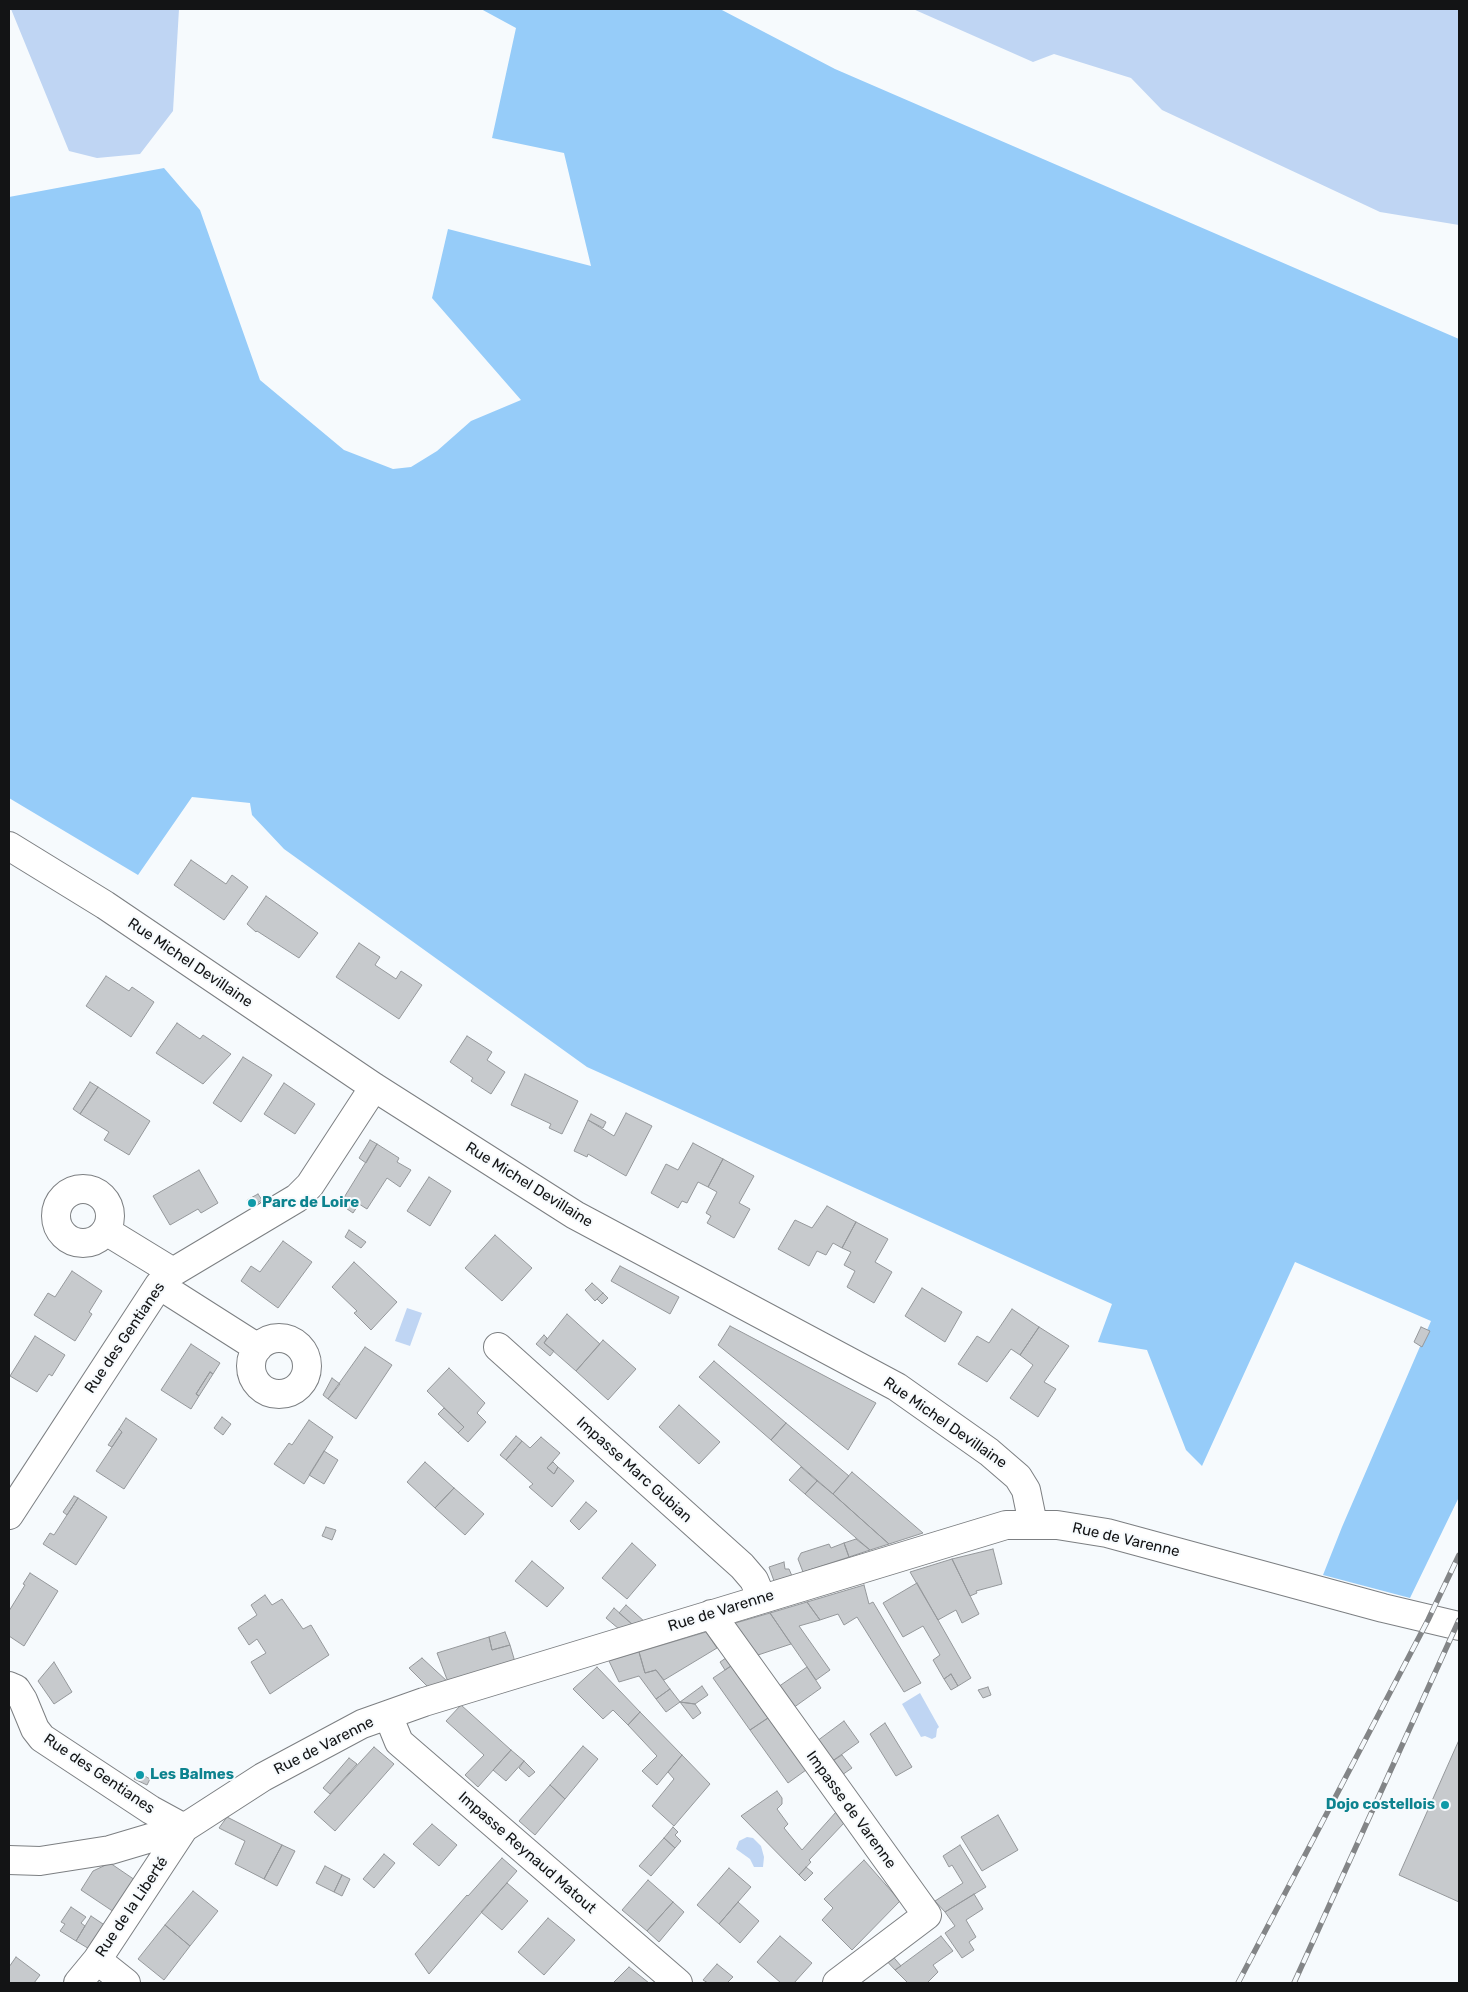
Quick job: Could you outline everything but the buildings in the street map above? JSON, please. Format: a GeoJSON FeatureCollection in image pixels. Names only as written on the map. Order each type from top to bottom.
{"type":"FeatureCollection","features":[{"type":"Feature","properties":{"kind":"street","name":"Rue Michel Devillaine"},"geometry":{"type":"LineString","coordinates":[[9,846],[113,910],[374,1088],[575,1215],[897,1387],[989,1452],[1018,1476],[1026,1490],[1033,1524]]}},
{"type":"Feature","properties":{"kind":"street","name":"Rue des Gentianes"},"geometry":{"type":"LineString","coordinates":[[9,1515],[166,1278],[298,1198],[310,1185],[374,1088]]}},
{"type":"Feature","properties":{"kind":"street"},"geometry":{"type":"LineString","coordinates":[[106,1231],[258,1348]]}},
{"type":"Feature","properties":{"kind":"street","name":"Impasse Marc Gubian"},"geometry":{"type":"LineString","coordinates":[[498,1347],[742,1566],[754,1580],[762,1599]]}},
{"type":"Feature","properties":{"kind":"street","name":"Rue de Varenne"},"geometry":{"type":"LineString","coordinates":[[9,1860],[40,1861],[110,1850],[184,1828],[263,1777],[362,1724],[424,1702],[1006,1525],[1033,1524],[1081,1527],[1108,1533],[1401,1613],[1458,1626]]}},
{"type":"Feature","properties":{"kind":"street","name":"Impasse de Varenne"},"geometry":{"type":"LineString","coordinates":[[711,1614],[926,1915],[837,1983]]}},
{"type":"Feature","properties":{"kind":"street","name":"Rue des Gentianes"},"geometry":{"type":"LineString","coordinates":[[9,1686],[16,1689],[23,1700],[35,1729],[42,1738],[151,1810],[184,1828]]}},
{"type":"Feature","properties":{"kind":"street","name":"Impasse Reynaud Matout"},"geometry":{"type":"LineString","coordinates":[[388,1715],[399,1742],[678,1983]]}},
{"type":"Feature","properties":{"kind":"street","name":"Rue de la Liberté"},"geometry":{"type":"LineString","coordinates":[[78,1983],[97,1960],[184,1828]]}},
{"type":"Feature","properties":{"kind":"street"},"geometry":{"type":"LineString","coordinates":[[97,1960],[126,1983]]}},
{"type":"Feature","properties":{"kind":"shaded area"},"geometry":{"type":"Polygon","coordinates":[[[11,9],[179,9],[173,111],[140,154],[97,158],[69,151],[11,9]]]}},
{"type":"Feature","properties":{"kind":"shaded area"},"geometry":{"type":"Polygon","coordinates":[[[481,9],[720,9],[835,69],[1459,339],[1459,1497],[1410,1598],[1323,1575],[1431,1321],[1295,1262],[1202,1466],[1186,1450],[1147,1350],[1098,1342],[1112,1304],[587,1067],[284,849],[252,815],[250,803],[192,797],[138,875],[9,798],[9,197],[164,168],[200,210],[260,380],[344,450],[393,469],[411,467],[437,451],[471,421],[521,400],[432,298],[448,229],[591,266],[564,153],[492,138],[516,28],[481,9]]]}},
{"type":"Feature","properties":{"kind":"shaded area"},"geometry":{"type":"Polygon","coordinates":[[[913,9],[1459,9],[1459,225],[1380,212],[1162,110],[1131,78],[1054,54],[1033,62],[913,9]]]}},
{"type":"Feature","properties":{"kind":"shaded area"},"geometry":{"type":"Polygon","coordinates":[[[407,1308],[422,1313],[410,1346],[395,1341],[407,1308]]]}},
{"type":"Feature","properties":{"kind":"shaded area"},"geometry":{"type":"Polygon","coordinates":[[[920,1693],[939,1727],[936,1737],[932,1739],[925,1736],[921,1737],[902,1704],[920,1693]]]}},
{"type":"Feature","properties":{"kind":"shaded area"},"geometry":{"type":"Polygon","coordinates":[[[747,1837],[753,1838],[761,1846],[764,1857],[763,1867],[754,1867],[750,1859],[736,1849],[739,1841],[747,1837]]]}},
{"type":"Feature","properties":{"kind":"railway"},"geometry":{"type":"LineString","coordinates":[[1238,1983],[1428,1620],[1459,1555]]}},
{"type":"Feature","properties":{"kind":"railway"},"geometry":{"type":"LineString","coordinates":[[1294,1983],[1459,1620]]}},
{"type":"Feature","properties":{"kind":"place","name":"Parc de Loire"},"geometry":{"type":"Point","coordinates":[252,1203]}},
{"type":"Feature","properties":{"kind":"place","name":"Les Balmes"},"geometry":{"type":"Point","coordinates":[140,1775]}},
{"type":"Feature","properties":{"kind":"place","name":"Dojo costellois"},"geometry":{"type":"Point","coordinates":[1445,1805]}}]}
